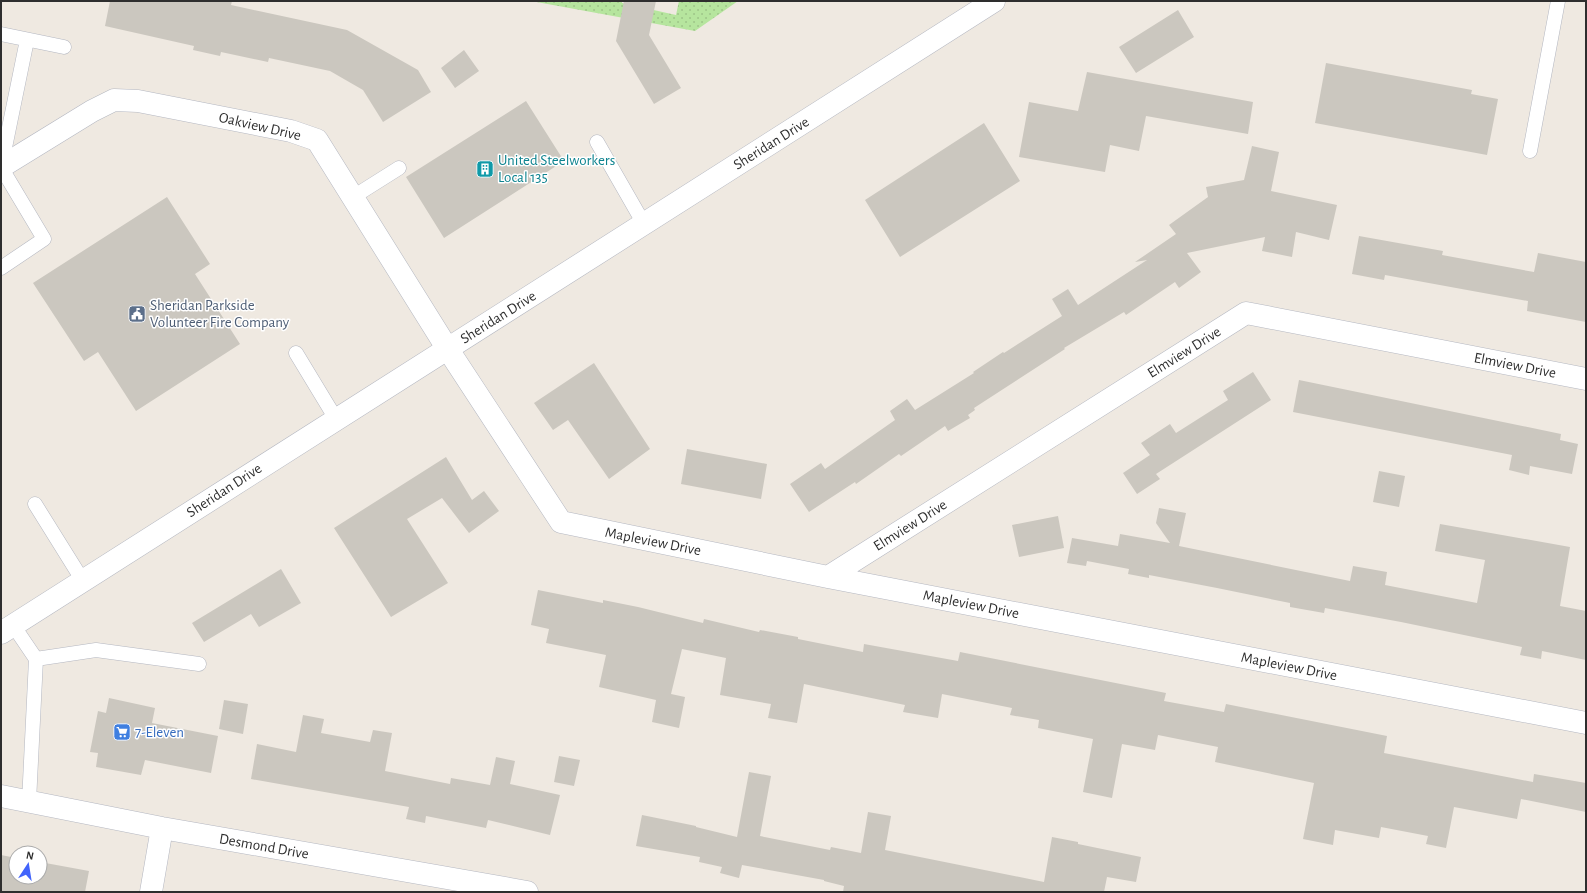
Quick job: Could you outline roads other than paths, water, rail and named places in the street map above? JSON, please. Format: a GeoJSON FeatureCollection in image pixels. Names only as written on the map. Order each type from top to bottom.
{"type":"FeatureCollection","features":[{"type":"Feature","properties":{"kind":"street","name":"Sheridan Drive"},"geometry":{"type":"LineString","coordinates":[[7,629],[644,224],[985,5]]}},
{"type":"Feature","properties":{"kind":"street","name":"Oakview Drive"},"geometry":{"type":"LineString","coordinates":[[1,167],[92,111],[114,100],[138,101],[291,131],[316,140],[447,348]]}},
{"type":"Feature","properties":{"kind":"street","name":"Elmview Drive"},"geometry":{"type":"LineString","coordinates":[[828,577],[1246,313],[1586,379]]}},
{"type":"Feature","properties":{"kind":"street","name":"Mapleview Drive"},"geometry":{"type":"LineString","coordinates":[[447,348],[561,522],[828,577],[1586,723]]}},
{"type":"Feature","properties":{"kind":"street","name":"Desmond Drive"},"geometry":{"type":"LineString","coordinates":[[1,796],[162,828],[527,892]]}},
{"type":"Feature","properties":{"kind":"street"},"geometry":{"type":"LineString","coordinates":[[151,892],[162,828]]}},
{"type":"Feature","properties":{"kind":"lane"},"geometry":{"type":"LineString","coordinates":[[1530,151],[1558,1]]}},
{"type":"Feature","properties":{"kind":"lane"},"geometry":{"type":"LineString","coordinates":[[1,34],[64,47]]}},
{"type":"Feature","properties":{"kind":"lane"},"geometry":{"type":"LineString","coordinates":[[1,268],[44,239],[1,167],[27,40]]}},
{"type":"Feature","properties":{"kind":"lane"},"geometry":{"type":"LineString","coordinates":[[597,142],[644,224]]}},
{"type":"Feature","properties":{"kind":"lane"},"geometry":{"type":"LineString","coordinates":[[353,197],[399,168]]}},
{"type":"Feature","properties":{"kind":"lane"},"geometry":{"type":"LineString","coordinates":[[296,353],[336,419]]}},
{"type":"Feature","properties":{"kind":"lane"},"geometry":{"type":"LineString","coordinates":[[35,504],[83,581]]}},
{"type":"Feature","properties":{"kind":"lane"},"geometry":{"type":"LineString","coordinates":[[7,629],[36,659],[29,802]]}},
{"type":"Feature","properties":{"kind":"lane"},"geometry":{"type":"LineString","coordinates":[[36,659],[96,650],[199,664]]}},
{"type":"Feature","properties":{"kind":"place","name":"United Steelworkers Local 135"},"geometry":{"type":"Point","coordinates":[485,169]}},
{"type":"Feature","properties":{"kind":"place","name":"Sheridan Parkside Volunteer Fire Company"},"geometry":{"type":"Point","coordinates":[137,314]}},
{"type":"Feature","properties":{"kind":"place","name":"7-Eleven"},"geometry":{"type":"Point","coordinates":[122,732]}}]}
